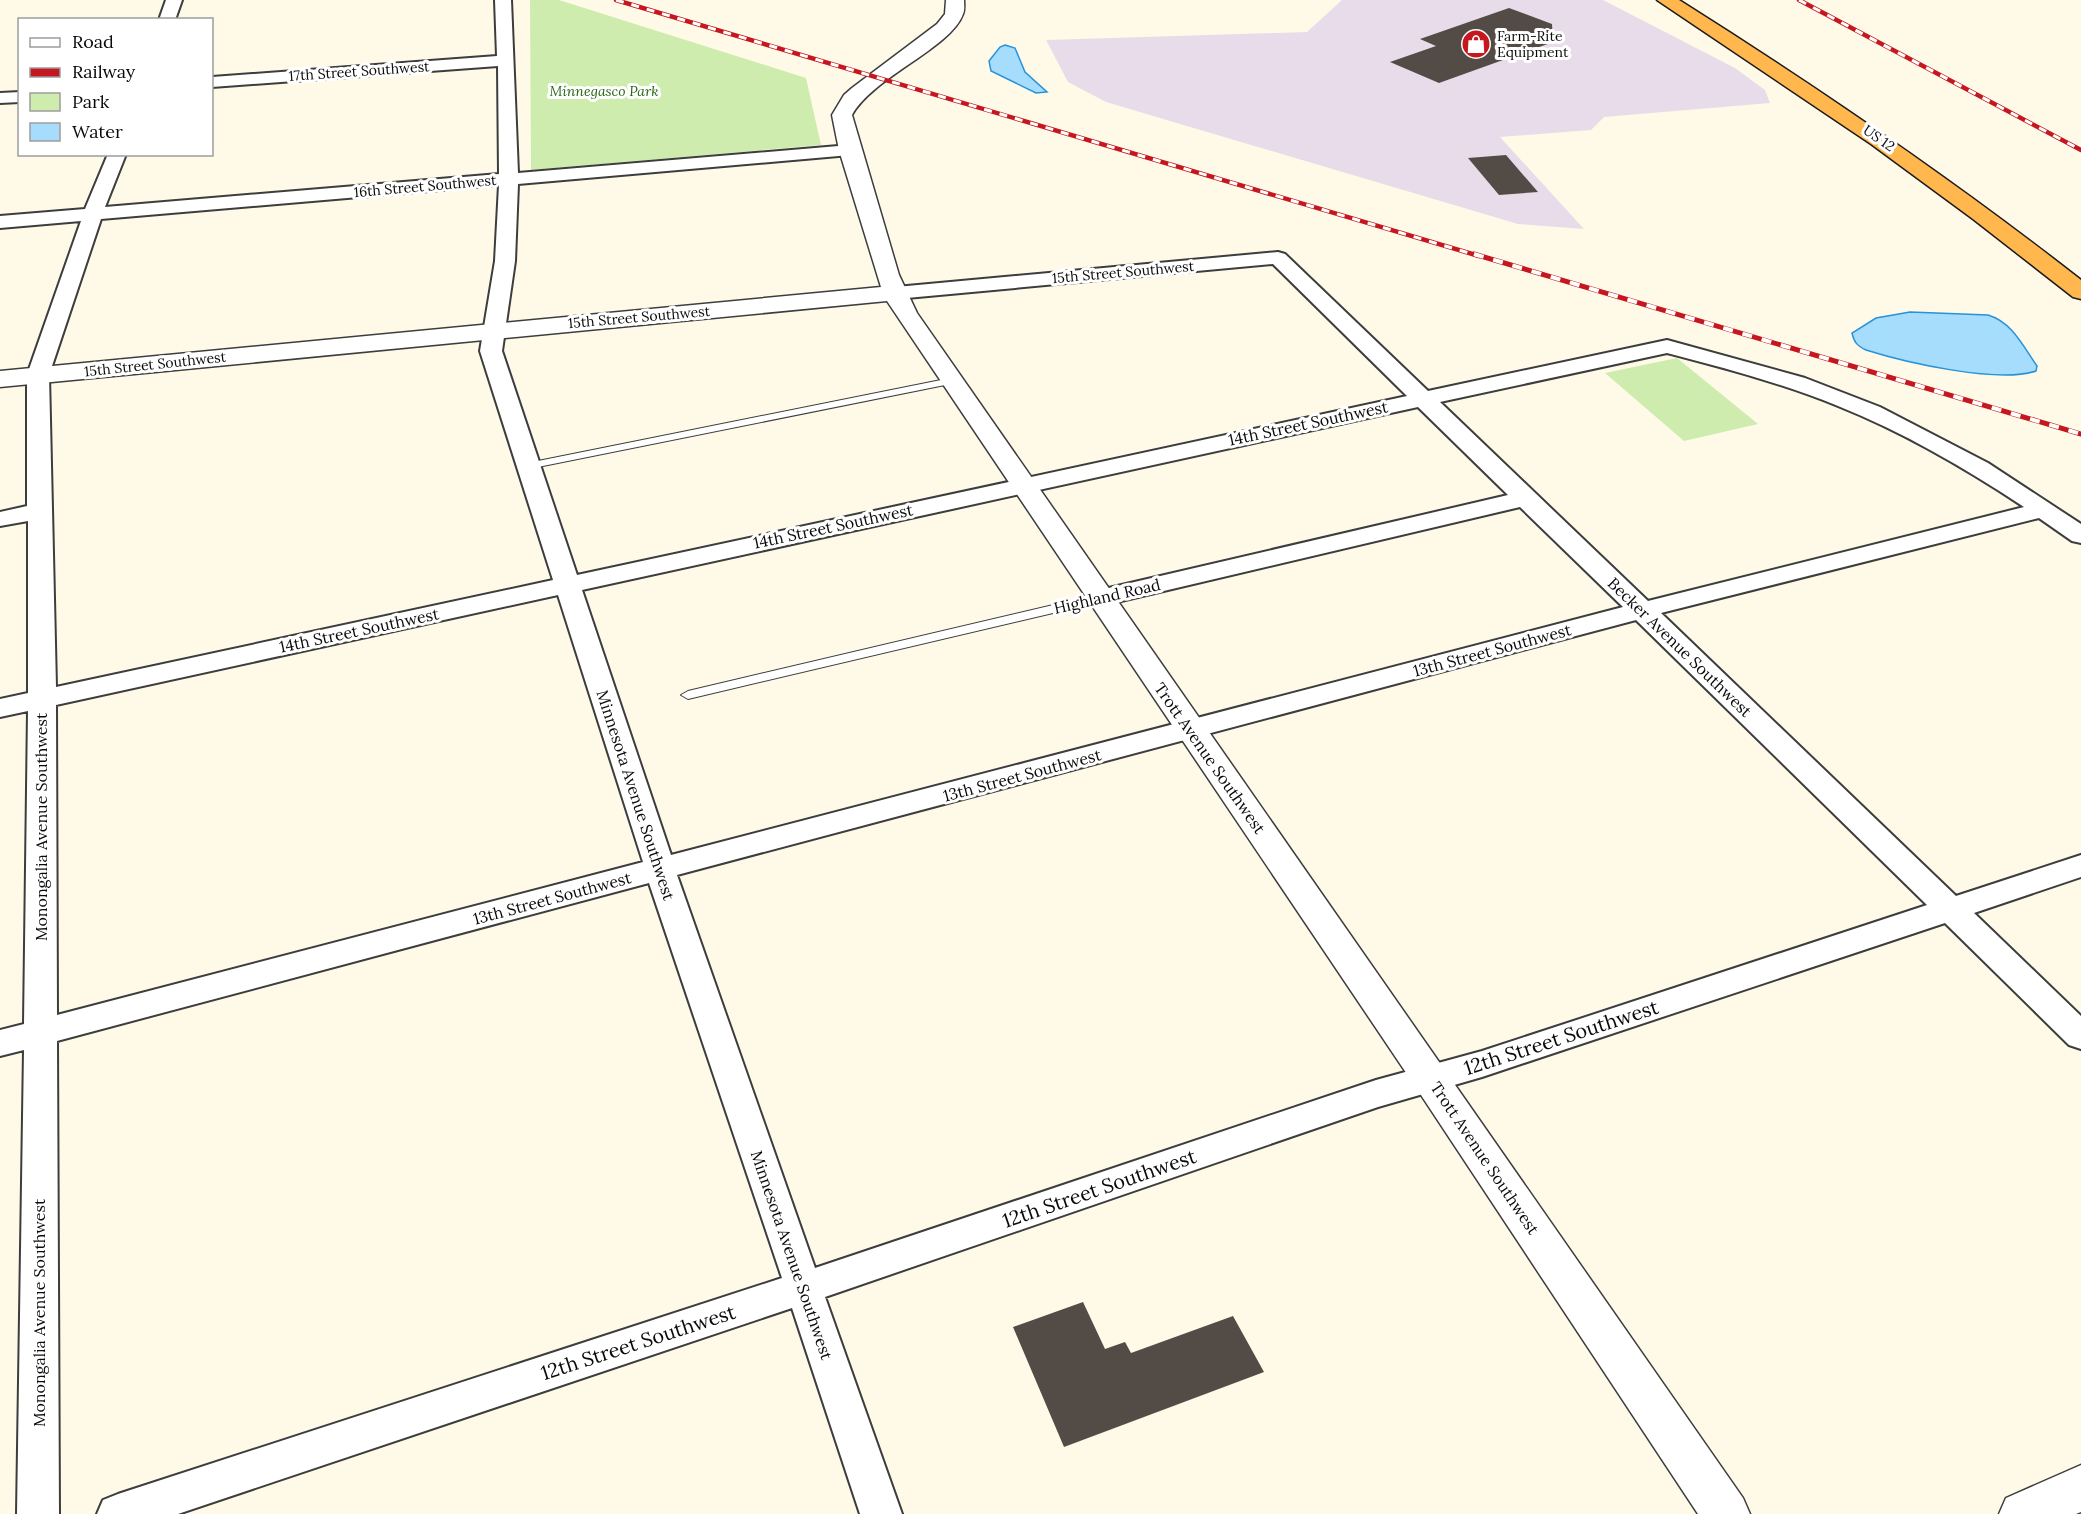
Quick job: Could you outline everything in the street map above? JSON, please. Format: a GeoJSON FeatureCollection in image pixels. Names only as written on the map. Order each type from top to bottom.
{"type":"FeatureCollection","features":[{"type":"Feature","properties":{"kind":"highway","name":"US 12"},"geometry":{"type":"LineString","coordinates":[[1677,2],[1850,98],[1932,157],[2004,216],[2081,290]]}},
{"type":"Feature","properties":{"kind":"street"},"geometry":{"type":"LineString","coordinates":[[168,18],[174,0]]}},
{"type":"Feature","properties":{"kind":"street","name":"Minnesota Avenue Southwest"},"geometry":{"type":"LineString","coordinates":[[503,0],[507,179],[505,262],[492,331],[491,351],[660,869],[882,1514]]}},
{"type":"Feature","properties":{"kind":"street","name":"Trott Avenue Southwest"},"geometry":{"type":"LineString","coordinates":[[955,0],[954,14],[944,28],[859,92],[846,105],[842,122],[887,275],[905,313],[1021,485],[1431,1078],[1726,1514]]}},
{"type":"Feature","properties":{"kind":"street","name":"17th Street Southwest"},"geometry":{"type":"LineString","coordinates":[[213,82],[506,60]]}},
{"type":"Feature","properties":{"kind":"street"},"geometry":{"type":"LineString","coordinates":[[0,99],[18,97]]}},
{"type":"Feature","properties":{"kind":"street","name":"16th Street Southwest"},"geometry":{"type":"LineString","coordinates":[[0,222],[850,150]]}},
{"type":"Feature","properties":{"kind":"street","name":"Monongalia Avenue Southwest"},"geometry":{"type":"LineString","coordinates":[[38,1514],[42,699],[38,375],[93,214],[116,156]]}},
{"type":"Feature","properties":{"kind":"street","name":"15th Street Southwest"},"geometry":{"type":"LineString","coordinates":[[0,379],[1278,258]]}},
{"type":"Feature","properties":{"kind":"street","name":"Becker Avenue Southwest"},"geometry":{"type":"LineString","coordinates":[[1278,258],[2081,1036]]}},
{"type":"Feature","properties":{"kind":"street","name":"14th Street Southwest"},"geometry":{"type":"LineString","coordinates":[[0,708],[1667,346],[1782,378],[1872,412],[1965,460],[2044,509]]}},
{"type":"Feature","properties":{"kind":"street","name":"Highland Road"},"geometry":{"type":"LineString","coordinates":[[1100,598],[1527,498]]}},
{"type":"Feature","properties":{"kind":"street"},"geometry":{"type":"LineString","coordinates":[[2044,509],[2081,536]]}},
{"type":"Feature","properties":{"kind":"street","name":"13th Street Southwest"},"geometry":{"type":"LineString","coordinates":[[0,1043],[1642,610],[2044,509]]}},
{"type":"Feature","properties":{"kind":"street"},"geometry":{"type":"LineString","coordinates":[[0,519],[41,511]]}},
{"type":"Feature","properties":{"kind":"street","name":"12th Street Southwest"},"geometry":{"type":"LineString","coordinates":[[118,1514],[1431,1078],[1493,1060],[2081,866]]}},
{"type":"Feature","properties":{"kind":"street"},"geometry":{"type":"LineString","coordinates":[[2024,1514],[2081,1488]]}},
{"type":"Feature","properties":{"kind":"lane"},"geometry":{"type":"LineString","coordinates":[[528,466],[951,381]]}},
{"type":"Feature","properties":{"kind":"lane","name":"Highland Road"},"geometry":{"type":"LineString","coordinates":[[688,695],[1100,598]]}},
{"type":"Feature","properties":{"kind":"shaded area"},"geometry":{"type":"Polygon","coordinates":[[[1342,0],[1603,0],[1735,68],[1765,90],[1770,103],[1604,117],[1591,130],[1500,137],[1584,229],[1518,224],[1106,102],[1068,82],[1046,40],[1307,32],[1342,0]]]}},
{"type":"Feature","properties":{"kind":"green space","name":"Minnegasco Park"},"geometry":{"type":"Polygon","coordinates":[[[530,0],[559,0],[806,78],[821,145],[531,170],[530,0]]]}},
{"type":"Feature","properties":{"kind":"green space"},"geometry":{"type":"Polygon","coordinates":[[[1677,358],[1758,424],[1684,441],[1605,373],[1677,358]]]}},
{"type":"Feature","properties":{"kind":"water"},"geometry":{"type":"Polygon","coordinates":[[[1005,45],[1015,48],[1025,72],[1047,92],[1036,93],[991,71],[989,61],[1000,47],[1005,45]]]}},
{"type":"Feature","properties":{"kind":"water"},"geometry":{"type":"Polygon","coordinates":[[[1910,312],[1988,315],[1996,318],[2016,336],[2037,366],[2036,371],[1999,375],[1951,370],[1866,350],[1855,341],[1852,333],[1876,318],[1910,312]]]}},
{"type":"Feature","properties":{"kind":"building","name":"Farm-Rite Equipment"},"geometry":{"type":"Polygon","coordinates":[[[1509,8],[1552,24],[1553,42],[1439,83],[1390,62],[1436,46],[1420,39],[1509,8]]]}},
{"type":"Feature","properties":{"kind":"building"},"geometry":{"type":"Polygon","coordinates":[[[1506,155],[1538,192],[1499,195],[1468,158],[1506,155]]]}},
{"type":"Feature","properties":{"kind":"building"},"geometry":{"type":"Polygon","coordinates":[[[1083,1302],[1105,1349],[1125,1342],[1131,1353],[1233,1316],[1264,1372],[1064,1447],[1013,1327],[1083,1302]]]}},
{"type":"Feature","properties":{"kind":"railway"},"geometry":{"type":"LineString","coordinates":[[616,0],[1479,256]]}},
{"type":"Feature","properties":{"kind":"railway"},"geometry":{"type":"LineString","coordinates":[[1799,0],[2081,150]]}},
{"type":"Feature","properties":{"kind":"railway"},"geometry":{"type":"LineString","coordinates":[[1474,254],[2081,434]]}},
{"type":"Feature","properties":{"kind":"place","name":"Farm-Rite Equipment"},"geometry":{"type":"Point","coordinates":[1476,44]}}]}
